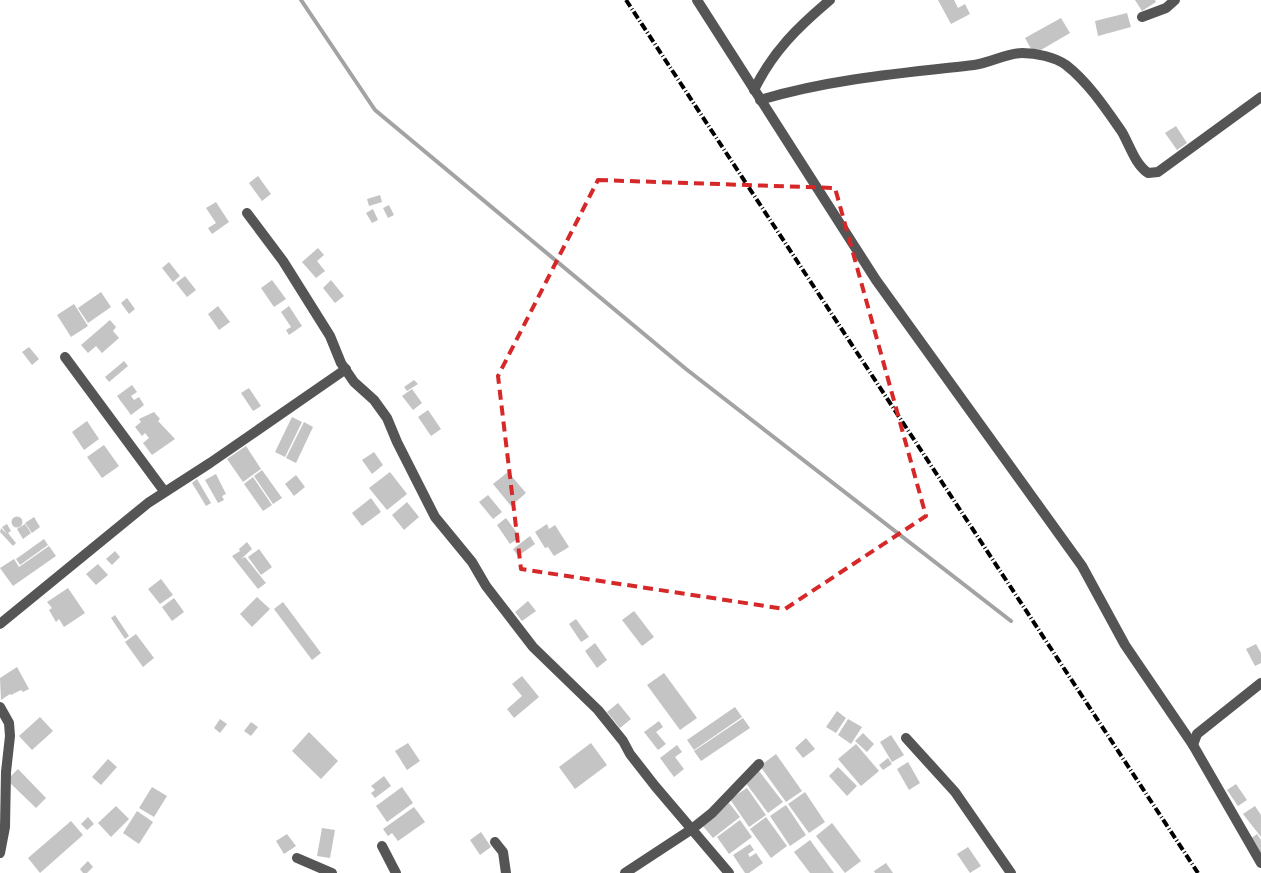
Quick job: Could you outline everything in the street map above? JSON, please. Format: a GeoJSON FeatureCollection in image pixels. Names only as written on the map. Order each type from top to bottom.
{"type":"FeatureCollection","features":[{"type":"Feature","properties":{"kind":"street"},"geometry":{"type":"LineString","coordinates":[[697,0],[876,280],[1064,538],[1082,566],[1126,645],[1193,745],[1261,863]]}},
{"type":"Feature","properties":{"kind":"street"},"geometry":{"type":"LineString","coordinates":[[754,90],[767,65],[801,24],[830,0]]}},
{"type":"Feature","properties":{"kind":"street"},"geometry":{"type":"LineString","coordinates":[[1142,17],[1166,8],[1175,0]]}},
{"type":"Feature","properties":{"kind":"street"},"geometry":{"type":"LineString","coordinates":[[760,100],[814,85],[976,64],[1022,53],[1054,58],[1078,75],[1090,89],[1121,132],[1141,168],[1148,173],[1158,172],[1261,97]]}},
{"type":"Feature","properties":{"kind":"street"},"geometry":{"type":"LineString","coordinates":[[247,213],[283,261],[330,336],[354,382],[374,400],[387,418],[435,517],[472,562],[486,586],[533,647],[598,710],[655,786],[729,873]]}},
{"type":"Feature","properties":{"kind":"street"},"geometry":{"type":"LineString","coordinates":[[65,357],[164,491]]}},
{"type":"Feature","properties":{"kind":"street"},"geometry":{"type":"LineString","coordinates":[[0,624],[164,491],[210,463],[346,369]]}},
{"type":"Feature","properties":{"kind":"street"},"geometry":{"type":"LineString","coordinates":[[1193,745],[1197,734],[1261,683]]}},
{"type":"Feature","properties":{"kind":"street"},"geometry":{"type":"LineString","coordinates":[[0,707],[9,723],[10,736],[6,772],[5,828],[0,853]]}},
{"type":"Feature","properties":{"kind":"street"},"geometry":{"type":"LineString","coordinates":[[906,738],[955,792],[1011,873]]}},
{"type":"Feature","properties":{"kind":"street"},"geometry":{"type":"LineString","coordinates":[[625,873],[692,829],[712,813],[759,764]]}},
{"type":"Feature","properties":{"kind":"street"},"geometry":{"type":"LineString","coordinates":[[494,842],[503,852],[506,873]]}},
{"type":"Feature","properties":{"kind":"street"},"geometry":{"type":"LineString","coordinates":[[382,846],[396,873]]}},
{"type":"Feature","properties":{"kind":"street"},"geometry":{"type":"LineString","coordinates":[[297,858],[332,873]]}},
{"type":"Feature","properties":{"kind":"highlighted area"},"geometry":{"type":"Polygon","coordinates":[[[598,180],[835,188],[926,516],[785,609],[521,569],[498,376],[598,180]]]}},
{"type":"Feature","properties":{"kind":"building"},"geometry":{"type":"Polygon","coordinates":[[[938,0],[954,0],[958,8],[965,4],[970,14],[951,24],[938,0]]]}},
{"type":"Feature","properties":{"kind":"building"},"geometry":{"type":"Polygon","coordinates":[[[1135,0],[1155,0],[1156,2],[1142,11],[1135,0]]]}},
{"type":"Feature","properties":{"kind":"building"},"geometry":{"type":"Polygon","coordinates":[[[1127,13],[1131,27],[1098,36],[1095,21],[1127,13]]]}},
{"type":"Feature","properties":{"kind":"building"},"geometry":{"type":"Polygon","coordinates":[[[1061,18],[1070,33],[1034,54],[1025,38],[1061,18]]]}},
{"type":"Feature","properties":{"kind":"building"},"geometry":{"type":"Polygon","coordinates":[[[1176,126],[1187,143],[1177,150],[1165,133],[1176,126]]]}},
{"type":"Feature","properties":{"kind":"building"},"geometry":{"type":"Polygon","coordinates":[[[258,176],[271,194],[262,201],[249,183],[258,176]]]}},
{"type":"Feature","properties":{"kind":"building"},"geometry":{"type":"Polygon","coordinates":[[[380,195],[382,202],[369,206],[367,199],[380,195]]]}},
{"type":"Feature","properties":{"kind":"building"},"geometry":{"type":"Polygon","coordinates":[[[216,202],[229,222],[212,234],[208,228],[216,223],[206,208],[216,202]]]}},
{"type":"Feature","properties":{"kind":"building"},"geometry":{"type":"Polygon","coordinates":[[[389,205],[394,215],[388,218],[383,208],[389,205]]]}},
{"type":"Feature","properties":{"kind":"building"},"geometry":{"type":"Polygon","coordinates":[[[373,209],[378,220],[372,223],[366,213],[373,209]]]}},
{"type":"Feature","properties":{"kind":"building"},"geometry":{"type":"Polygon","coordinates":[[[318,248],[324,255],[317,261],[325,271],[316,278],[302,262],[318,248]]]}},
{"type":"Feature","properties":{"kind":"building"},"geometry":{"type":"Polygon","coordinates":[[[169,262],[180,276],[173,282],[162,268],[169,262]]]}},
{"type":"Feature","properties":{"kind":"building"},"geometry":{"type":"Polygon","coordinates":[[[185,276],[196,290],[187,297],[176,283],[185,276]]]}},
{"type":"Feature","properties":{"kind":"building"},"geometry":{"type":"Polygon","coordinates":[[[272,280],[286,299],[274,307],[261,288],[272,280]]]}},
{"type":"Feature","properties":{"kind":"building"},"geometry":{"type":"Polygon","coordinates":[[[331,280],[344,296],[335,303],[323,288],[331,280]]]}},
{"type":"Feature","properties":{"kind":"building"},"geometry":{"type":"Polygon","coordinates":[[[101,292],[111,307],[88,323],[78,308],[101,292]]]}},
{"type":"Feature","properties":{"kind":"building"},"geometry":{"type":"Polygon","coordinates":[[[127,298],[135,309],[129,314],[121,303],[127,298]]]}},
{"type":"Feature","properties":{"kind":"building"},"geometry":{"type":"Polygon","coordinates":[[[74,304],[88,326],[71,337],[57,315],[74,304]]]}},
{"type":"Feature","properties":{"kind":"building"},"geometry":{"type":"Polygon","coordinates":[[[218,306],[230,322],[219,330],[208,314],[218,306]]]}},
{"type":"Feature","properties":{"kind":"building"},"geometry":{"type":"Polygon","coordinates":[[[289,306],[302,326],[289,335],[286,330],[291,327],[281,312],[289,306]]]}},
{"type":"Feature","properties":{"kind":"building"},"geometry":{"type":"Polygon","coordinates":[[[110,320],[116,327],[113,331],[119,338],[102,353],[96,346],[88,353],[81,345],[110,320]]]}},
{"type":"Feature","properties":{"kind":"building"},"geometry":{"type":"Polygon","coordinates":[[[29,347],[39,359],[32,365],[22,352],[29,347]]]}},
{"type":"Feature","properties":{"kind":"building"},"geometry":{"type":"Polygon","coordinates":[[[124,361],[128,366],[109,382],[105,377],[124,361]]]}},
{"type":"Feature","properties":{"kind":"building"},"geometry":{"type":"Polygon","coordinates":[[[414,380],[418,384],[407,391],[404,387],[414,380]]]}},
{"type":"Feature","properties":{"kind":"building"},"geometry":{"type":"Polygon","coordinates":[[[132,385],[137,392],[131,396],[134,400],[139,397],[144,405],[131,415],[117,396],[132,385]]]}},
{"type":"Feature","properties":{"kind":"building"},"geometry":{"type":"Polygon","coordinates":[[[249,388],[261,406],[253,411],[241,393],[249,388]]]}},
{"type":"Feature","properties":{"kind":"building"},"geometry":{"type":"Polygon","coordinates":[[[412,389],[422,403],[413,410],[402,396],[412,389]]]}},
{"type":"Feature","properties":{"kind":"building"},"geometry":{"type":"Polygon","coordinates":[[[428,410],[441,429],[431,436],[418,417],[428,410]]]}},
{"type":"Feature","properties":{"kind":"building"},"geometry":{"type":"Polygon","coordinates":[[[154,412],[160,419],[158,421],[175,439],[152,455],[143,443],[149,438],[145,433],[142,436],[135,427],[141,422],[139,419],[154,412]]]}},
{"type":"Feature","properties":{"kind":"building"},"geometry":{"type":"Polygon","coordinates":[[[292,417],[302,422],[285,457],[275,452],[292,417]]]}},
{"type":"Feature","properties":{"kind":"building"},"geometry":{"type":"Polygon","coordinates":[[[87,421],[99,439],[84,450],[72,432],[87,421]]]}},
{"type":"Feature","properties":{"kind":"building"},"geometry":{"type":"Polygon","coordinates":[[[304,422],[313,427],[296,463],[286,458],[304,422]]]}},
{"type":"Feature","properties":{"kind":"building"},"geometry":{"type":"Polygon","coordinates":[[[104,445],[119,466],[102,478],[87,457],[104,445]]]}},
{"type":"Feature","properties":{"kind":"building"},"geometry":{"type":"Polygon","coordinates":[[[246,446],[261,469],[243,482],[227,459],[246,446]]]}},
{"type":"Feature","properties":{"kind":"building"},"geometry":{"type":"Polygon","coordinates":[[[374,452],[383,465],[372,474],[362,460],[374,452]]]}},
{"type":"Feature","properties":{"kind":"building"},"geometry":{"type":"Polygon","coordinates":[[[262,470],[282,498],[273,504],[254,476],[262,470]]]}},
{"type":"Feature","properties":{"kind":"building"},"geometry":{"type":"Polygon","coordinates":[[[390,472],[407,494],[387,510],[369,488],[390,472]]]}},
{"type":"Feature","properties":{"kind":"building"},"geometry":{"type":"Polygon","coordinates":[[[508,472],[526,493],[511,506],[493,484],[508,472]]]}},
{"type":"Feature","properties":{"kind":"building"},"geometry":{"type":"Polygon","coordinates":[[[216,474],[226,494],[222,496],[224,500],[218,503],[205,480],[216,474]]]}},
{"type":"Feature","properties":{"kind":"building"},"geometry":{"type":"Polygon","coordinates":[[[296,475],[305,487],[294,496],[285,484],[296,475]]]}},
{"type":"Feature","properties":{"kind":"building"},"geometry":{"type":"Polygon","coordinates":[[[253,477],[272,505],[263,511],[244,484],[253,477]]]}},
{"type":"Feature","properties":{"kind":"building"},"geometry":{"type":"Polygon","coordinates":[[[197,479],[211,503],[206,506],[192,483],[197,479]]]}},
{"type":"Feature","properties":{"kind":"building"},"geometry":{"type":"Polygon","coordinates":[[[488,495],[502,512],[493,519],[479,502],[488,495]]]}},
{"type":"Feature","properties":{"kind":"building"},"geometry":{"type":"Polygon","coordinates":[[[371,498],[381,512],[362,526],[352,513],[371,498]]]}},
{"type":"Feature","properties":{"kind":"building"},"geometry":{"type":"Polygon","coordinates":[[[407,502],[419,517],[404,530],[392,515],[407,502]]]}},
{"type":"Feature","properties":{"kind":"building"},"geometry":{"type":"Polygon","coordinates":[[[15,517],[19,517],[22,522],[21,526],[15,527],[12,524],[12,520],[15,517]]]}},
{"type":"Feature","properties":{"kind":"building"},"geometry":{"type":"Polygon","coordinates":[[[34,517],[40,527],[32,533],[25,523],[34,517]]]}},
{"type":"Feature","properties":{"kind":"building"},"geometry":{"type":"Polygon","coordinates":[[[506,518],[520,537],[510,544],[497,525],[506,518]]]}},
{"type":"Feature","properties":{"kind":"building"},"geometry":{"type":"Polygon","coordinates":[[[7,524],[11,531],[8,533],[16,543],[13,546],[0,532],[1,528],[7,534],[2,527],[7,524]]]}},
{"type":"Feature","properties":{"kind":"building"},"geometry":{"type":"Polygon","coordinates":[[[25,524],[31,533],[23,539],[17,529],[25,524]]]}},
{"type":"Feature","properties":{"kind":"building"},"geometry":{"type":"Polygon","coordinates":[[[547,524],[549,529],[555,525],[569,547],[554,556],[548,547],[545,548],[535,532],[547,524]]]}},
{"type":"Feature","properties":{"kind":"building"},"geometry":{"type":"Polygon","coordinates":[[[530,536],[535,544],[518,556],[513,549],[530,536]]]}},
{"type":"Feature","properties":{"kind":"building"},"geometry":{"type":"Polygon","coordinates":[[[44,539],[48,545],[20,565],[16,559],[44,539]]]}},
{"type":"Feature","properties":{"kind":"building"},"geometry":{"type":"Polygon","coordinates":[[[247,542],[252,549],[241,559],[245,557],[266,583],[258,589],[232,556],[240,551],[239,549],[247,542]]]}},
{"type":"Feature","properties":{"kind":"building"},"geometry":{"type":"Polygon","coordinates":[[[49,546],[56,556],[13,586],[0,568],[14,559],[19,567],[49,546]]]}},
{"type":"Feature","properties":{"kind":"building"},"geometry":{"type":"Polygon","coordinates":[[[259,549],[272,567],[261,575],[248,557],[259,549]]]}},
{"type":"Feature","properties":{"kind":"building"},"geometry":{"type":"Polygon","coordinates":[[[115,551],[120,557],[112,565],[106,559],[115,551]]]}},
{"type":"Feature","properties":{"kind":"building"},"geometry":{"type":"Polygon","coordinates":[[[98,564],[108,575],[96,585],[86,574],[98,564]]]}},
{"type":"Feature","properties":{"kind":"building"},"geometry":{"type":"Polygon","coordinates":[[[161,579],[173,595],[160,604],[148,589],[161,579]]]}},
{"type":"Feature","properties":{"kind":"building"},"geometry":{"type":"Polygon","coordinates":[[[68,588],[85,613],[64,627],[59,619],[56,622],[49,610],[52,608],[47,602],[68,588]]]}},
{"type":"Feature","properties":{"kind":"building"},"geometry":{"type":"Polygon","coordinates":[[[257,597],[270,609],[252,627],[240,614],[257,597]]]}},
{"type":"Feature","properties":{"kind":"building"},"geometry":{"type":"Polygon","coordinates":[[[174,598],[184,612],[172,621],[162,607],[174,598]]]}},
{"type":"Feature","properties":{"kind":"building"},"geometry":{"type":"Polygon","coordinates":[[[528,601],[536,611],[522,621],[515,612],[528,601]]]}},
{"type":"Feature","properties":{"kind":"building"},"geometry":{"type":"Polygon","coordinates":[[[283,602],[321,653],[312,660],[274,609],[283,602]]]}},
{"type":"Feature","properties":{"kind":"building"},"geometry":{"type":"Polygon","coordinates":[[[634,611],[654,637],[642,646],[622,620],[634,611]]]}},
{"type":"Feature","properties":{"kind":"building"},"geometry":{"type":"Polygon","coordinates":[[[115,615],[129,636],[125,639],[111,618],[115,615]]]}},
{"type":"Feature","properties":{"kind":"building"},"geometry":{"type":"Polygon","coordinates":[[[576,619],[589,637],[581,642],[569,624],[576,619]]]}},
{"type":"Feature","properties":{"kind":"building"},"geometry":{"type":"Polygon","coordinates":[[[136,634],[154,658],[143,667],[125,642],[136,634]]]}},
{"type":"Feature","properties":{"kind":"building"},"geometry":{"type":"Polygon","coordinates":[[[595,643],[607,660],[597,668],[585,651],[595,643]]]}},
{"type":"Feature","properties":{"kind":"building"},"geometry":{"type":"Polygon","coordinates":[[[1256,644],[1261,653],[1261,663],[1255,666],[1246,649],[1256,644]]]}},
{"type":"Feature","properties":{"kind":"building"},"geometry":{"type":"Polygon","coordinates":[[[17,667],[29,689],[10,694],[1,700],[0,678],[17,667]]]}},
{"type":"Feature","properties":{"kind":"building"},"geometry":{"type":"Polygon","coordinates":[[[664,673],[697,718],[680,730],[647,685],[664,673]]]}},
{"type":"Feature","properties":{"kind":"building"},"geometry":{"type":"Polygon","coordinates":[[[522,676],[539,697],[514,718],[507,709],[522,696],[512,684],[522,676]]]}},
{"type":"Feature","properties":{"kind":"building"},"geometry":{"type":"Polygon","coordinates":[[[618,703],[631,719],[620,728],[607,712],[618,703]]]}},
{"type":"Feature","properties":{"kind":"building"},"geometry":{"type":"Polygon","coordinates":[[[735,707],[742,717],[694,750],[687,740],[735,707]]]}},
{"type":"Feature","properties":{"kind":"building"},"geometry":{"type":"Polygon","coordinates":[[[837,711],[846,718],[836,733],[826,727],[837,711]]]}},
{"type":"Feature","properties":{"kind":"building"},"geometry":{"type":"Polygon","coordinates":[[[40,717],[53,731],[32,750],[19,736],[40,717]]]}},
{"type":"Feature","properties":{"kind":"building"},"geometry":{"type":"Polygon","coordinates":[[[743,718],[750,728],[701,761],[694,751],[743,718]]]}},
{"type":"Feature","properties":{"kind":"building"},"geometry":{"type":"Polygon","coordinates":[[[220,719],[227,724],[220,733],[214,728],[220,719]]]}},
{"type":"Feature","properties":{"kind":"building"},"geometry":{"type":"Polygon","coordinates":[[[848,719],[862,727],[851,744],[838,735],[848,719]]]}},
{"type":"Feature","properties":{"kind":"building"},"geometry":{"type":"Polygon","coordinates":[[[659,721],[663,727],[656,732],[666,744],[658,750],[644,732],[659,721]]]}},
{"type":"Feature","properties":{"kind":"building"},"geometry":{"type":"Polygon","coordinates":[[[251,722],[258,727],[251,736],[244,731],[251,722]]]}},
{"type":"Feature","properties":{"kind":"building"},"geometry":{"type":"Polygon","coordinates":[[[309,732],[338,761],[321,779],[292,751],[309,732]]]}},
{"type":"Feature","properties":{"kind":"building"},"geometry":{"type":"Polygon","coordinates":[[[863,733],[874,744],[867,752],[855,741],[863,733]]]}},
{"type":"Feature","properties":{"kind":"building"},"geometry":{"type":"Polygon","coordinates":[[[891,735],[904,755],[892,762],[880,742],[891,735]]]}},
{"type":"Feature","properties":{"kind":"building"},"geometry":{"type":"Polygon","coordinates":[[[806,738],[815,749],[803,758],[795,748],[806,738]]]}},
{"type":"Feature","properties":{"kind":"building"},"geometry":{"type":"Polygon","coordinates":[[[408,743],[420,761],[407,770],[395,751],[408,743]]]}},
{"type":"Feature","properties":{"kind":"building"},"geometry":{"type":"Polygon","coordinates":[[[591,743],[607,765],[575,789],[559,767],[591,743]]]}},
{"type":"Feature","properties":{"kind":"building"},"geometry":{"type":"Polygon","coordinates":[[[856,744],[879,771],[861,786],[838,759],[856,744]]]}},
{"type":"Feature","properties":{"kind":"building"},"geometry":{"type":"Polygon","coordinates":[[[677,745],[682,752],[675,757],[684,769],[674,777],[660,758],[677,745]]]}},
{"type":"Feature","properties":{"kind":"building"},"geometry":{"type":"Polygon","coordinates":[[[776,754],[802,791],[786,802],[760,766],[776,754]]]}},
{"type":"Feature","properties":{"kind":"building"},"geometry":{"type":"Polygon","coordinates":[[[888,758],[892,764],[883,770],[879,765],[888,758]]]}},
{"type":"Feature","properties":{"kind":"building"},"geometry":{"type":"Polygon","coordinates":[[[108,759],[117,767],[101,785],[92,777],[108,759]]]}},
{"type":"Feature","properties":{"kind":"building"},"geometry":{"type":"Polygon","coordinates":[[[908,762],[920,783],[909,790],[897,769],[908,762]]]}},
{"type":"Feature","properties":{"kind":"building"},"geometry":{"type":"Polygon","coordinates":[[[838,767],[857,786],[847,796],[829,776],[838,767]]]}},
{"type":"Feature","properties":{"kind":"building"},"geometry":{"type":"Polygon","coordinates":[[[18,769],[46,798],[36,808],[7,780],[18,769]]]}},
{"type":"Feature","properties":{"kind":"building"},"geometry":{"type":"Polygon","coordinates":[[[759,771],[783,802],[768,813],[745,782],[759,771]]]}},
{"type":"Feature","properties":{"kind":"building"},"geometry":{"type":"Polygon","coordinates":[[[384,776],[391,786],[375,798],[371,793],[375,790],[371,786],[384,776]]]}},
{"type":"Feature","properties":{"kind":"building"},"geometry":{"type":"Polygon","coordinates":[[[1236,784],[1247,800],[1238,806],[1227,790],[1236,784]]]}},
{"type":"Feature","properties":{"kind":"building"},"geometry":{"type":"Polygon","coordinates":[[[152,787],[167,796],[154,817],[139,808],[152,787]]]}},
{"type":"Feature","properties":{"kind":"building"},"geometry":{"type":"Polygon","coordinates":[[[402,787],[413,803],[387,822],[376,806],[402,787]]]}},
{"type":"Feature","properties":{"kind":"building"},"geometry":{"type":"Polygon","coordinates":[[[747,788],[766,815],[749,827],[730,799],[747,788]]]}},
{"type":"Feature","properties":{"kind":"building"},"geometry":{"type":"Polygon","coordinates":[[[805,792],[825,822],[809,833],[788,804],[805,792]]]}},
{"type":"Feature","properties":{"kind":"building"},"geometry":{"type":"Polygon","coordinates":[[[729,803],[740,817],[713,838],[702,825],[729,803]]]}},
{"type":"Feature","properties":{"kind":"building"},"geometry":{"type":"Polygon","coordinates":[[[786,805],[806,835],[790,846],[770,816],[786,805]]]}},
{"type":"Feature","properties":{"kind":"building"},"geometry":{"type":"Polygon","coordinates":[[[116,806],[129,819],[111,837],[98,823],[116,806]]]}},
{"type":"Feature","properties":{"kind":"building"},"geometry":{"type":"Polygon","coordinates":[[[1255,806],[1261,815],[1261,837],[1243,814],[1255,806]]]}},
{"type":"Feature","properties":{"kind":"building"},"geometry":{"type":"Polygon","coordinates":[[[414,807],[425,822],[398,841],[392,833],[388,836],[383,829],[414,807]]]}},
{"type":"Feature","properties":{"kind":"building"},"geometry":{"type":"Polygon","coordinates":[[[137,811],[153,822],[139,844],[123,833],[137,811]]]}},
{"type":"Feature","properties":{"kind":"building"},"geometry":{"type":"Polygon","coordinates":[[[88,817],[94,824],[87,830],[81,824],[88,817]]]}},
{"type":"Feature","properties":{"kind":"building"},"geometry":{"type":"Polygon","coordinates":[[[766,817],[787,846],[771,858],[750,829],[766,817]]]}},
{"type":"Feature","properties":{"kind":"building"},"geometry":{"type":"Polygon","coordinates":[[[740,820],[752,837],[729,854],[717,837],[740,820]]]}},
{"type":"Feature","properties":{"kind":"building"},"geometry":{"type":"Polygon","coordinates":[[[71,821],[83,835],[40,873],[28,858],[71,821]]]}},
{"type":"Feature","properties":{"kind":"building"},"geometry":{"type":"Polygon","coordinates":[[[832,823],[861,861],[845,873],[816,836],[832,823]]]}},
{"type":"Feature","properties":{"kind":"building"},"geometry":{"type":"Polygon","coordinates":[[[322,828],[335,830],[330,858],[317,856],[322,828]]]}},
{"type":"Feature","properties":{"kind":"building"},"geometry":{"type":"Polygon","coordinates":[[[481,832],[491,847],[480,855],[470,840],[481,832]]]}},
{"type":"Feature","properties":{"kind":"building"},"geometry":{"type":"Polygon","coordinates":[[[287,834],[296,846],[284,854],[276,841],[287,834]]]}},
{"type":"Feature","properties":{"kind":"building"},"geometry":{"type":"Polygon","coordinates":[[[1257,834],[1261,840],[1261,857],[1249,840],[1257,834]]]}},
{"type":"Feature","properties":{"kind":"building"},"geometry":{"type":"Polygon","coordinates":[[[810,840],[834,873],[810,873],[794,852],[810,840]]]}},
{"type":"Feature","properties":{"kind":"building"},"geometry":{"type":"Polygon","coordinates":[[[750,844],[754,850],[748,854],[750,857],[756,853],[763,863],[749,873],[745,873],[733,855],[750,844]]]}},
{"type":"Feature","properties":{"kind":"building"},"geometry":{"type":"Polygon","coordinates":[[[968,847],[981,866],[970,873],[957,854],[968,847]]]}},
{"type":"Feature","properties":{"kind":"building"},"geometry":{"type":"Polygon","coordinates":[[[88,861],[93,867],[87,873],[83,873],[80,869],[88,861]]]}},
{"type":"Feature","properties":{"kind":"building"},"geometry":{"type":"Polygon","coordinates":[[[886,863],[893,873],[875,873],[874,871],[886,863]]]}},
{"type":"Feature","properties":{"kind":"waterway"},"geometry":{"type":"LineString","coordinates":[[301,0],[375,110],[686,369],[1011,621]]}},
{"type":"Feature","properties":{"kind":"railway"},"geometry":{"type":"LineString","coordinates":[[626,0],[1198,873]]}}]}
